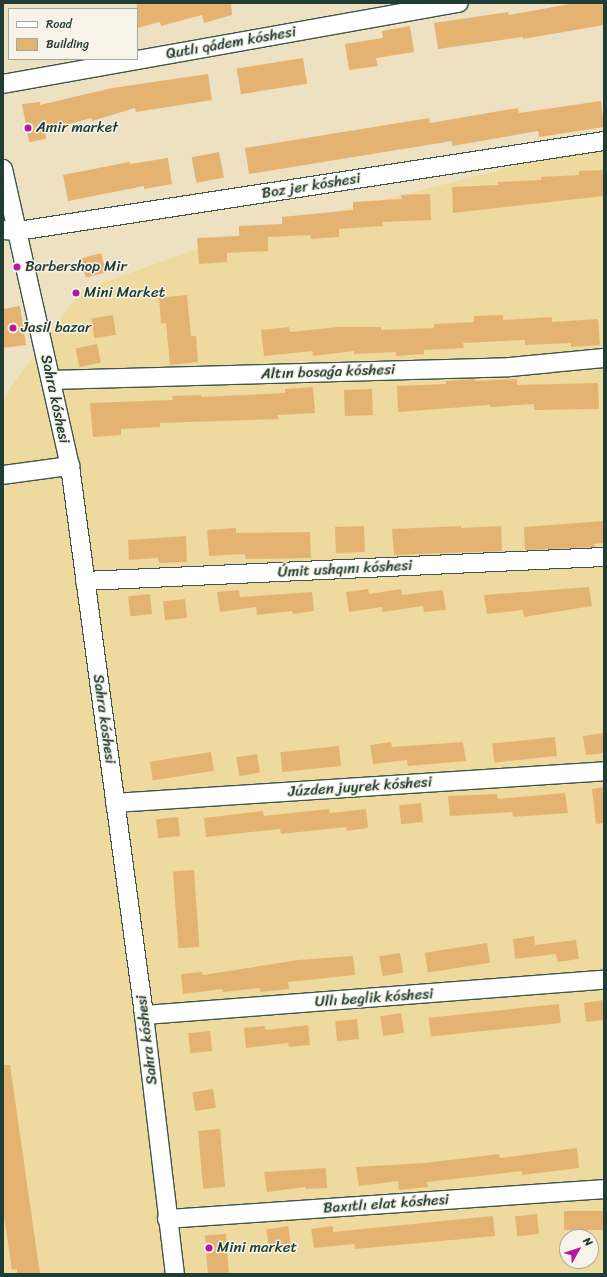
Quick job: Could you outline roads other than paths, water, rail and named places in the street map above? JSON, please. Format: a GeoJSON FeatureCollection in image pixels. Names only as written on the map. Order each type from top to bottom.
{"type":"FeatureCollection","features":[{"type":"Feature","properties":{"kind":"street","name":"Qutlı qádem kóshesi"},"geometry":{"type":"LineString","coordinates":[[3,84],[459,3]]}},
{"type":"Feature","properties":{"kind":"street","name":"Boz jer kóshesi"},"geometry":{"type":"LineString","coordinates":[[10,230],[604,142]]}},
{"type":"Feature","properties":{"kind":"street","name":"Sahra kóshesi"},"geometry":{"type":"LineString","coordinates":[[3,169],[10,230],[51,380],[70,466],[144,1015],[175,1274]]}},
{"type":"Feature","properties":{"kind":"street","name":"Altın bosaǵa kóshesi"},"geometry":{"type":"LineString","coordinates":[[51,380],[510,367],[604,358]]}},
{"type":"Feature","properties":{"kind":"street"},"geometry":{"type":"LineString","coordinates":[[3,475],[70,466]]}},
{"type":"Feature","properties":{"kind":"street","name":"Úmit ushqını kóshesi"},"geometry":{"type":"LineString","coordinates":[[85,581],[604,557]]}},
{"type":"Feature","properties":{"kind":"street","name":"Júzden juyrek kóshesi"},"geometry":{"type":"LineString","coordinates":[[115,803],[604,771]]}},
{"type":"Feature","properties":{"kind":"street","name":"Ullı beglik kóshesi"},"geometry":{"type":"LineString","coordinates":[[144,1015],[604,980]]}},
{"type":"Feature","properties":{"kind":"street","name":"Baxıtlı elat kóshesi"},"geometry":{"type":"LineString","coordinates":[[168,1219],[604,1189]]}},
{"type":"Feature","properties":{"kind":"place","name":"Amir market"},"geometry":{"type":"Point","coordinates":[28,128]}},
{"type":"Feature","properties":{"kind":"place","name":"Barbershop Mir"},"geometry":{"type":"Point","coordinates":[17,267]}},
{"type":"Feature","properties":{"kind":"place","name":"Mini Market"},"geometry":{"type":"Point","coordinates":[76,293]}},
{"type":"Feature","properties":{"kind":"place","name":"Jasil bazar"},"geometry":{"type":"Point","coordinates":[13,328]}},
{"type":"Feature","properties":{"kind":"place","name":"Mini market"},"geometry":{"type":"Point","coordinates":[209,1248]}}]}
